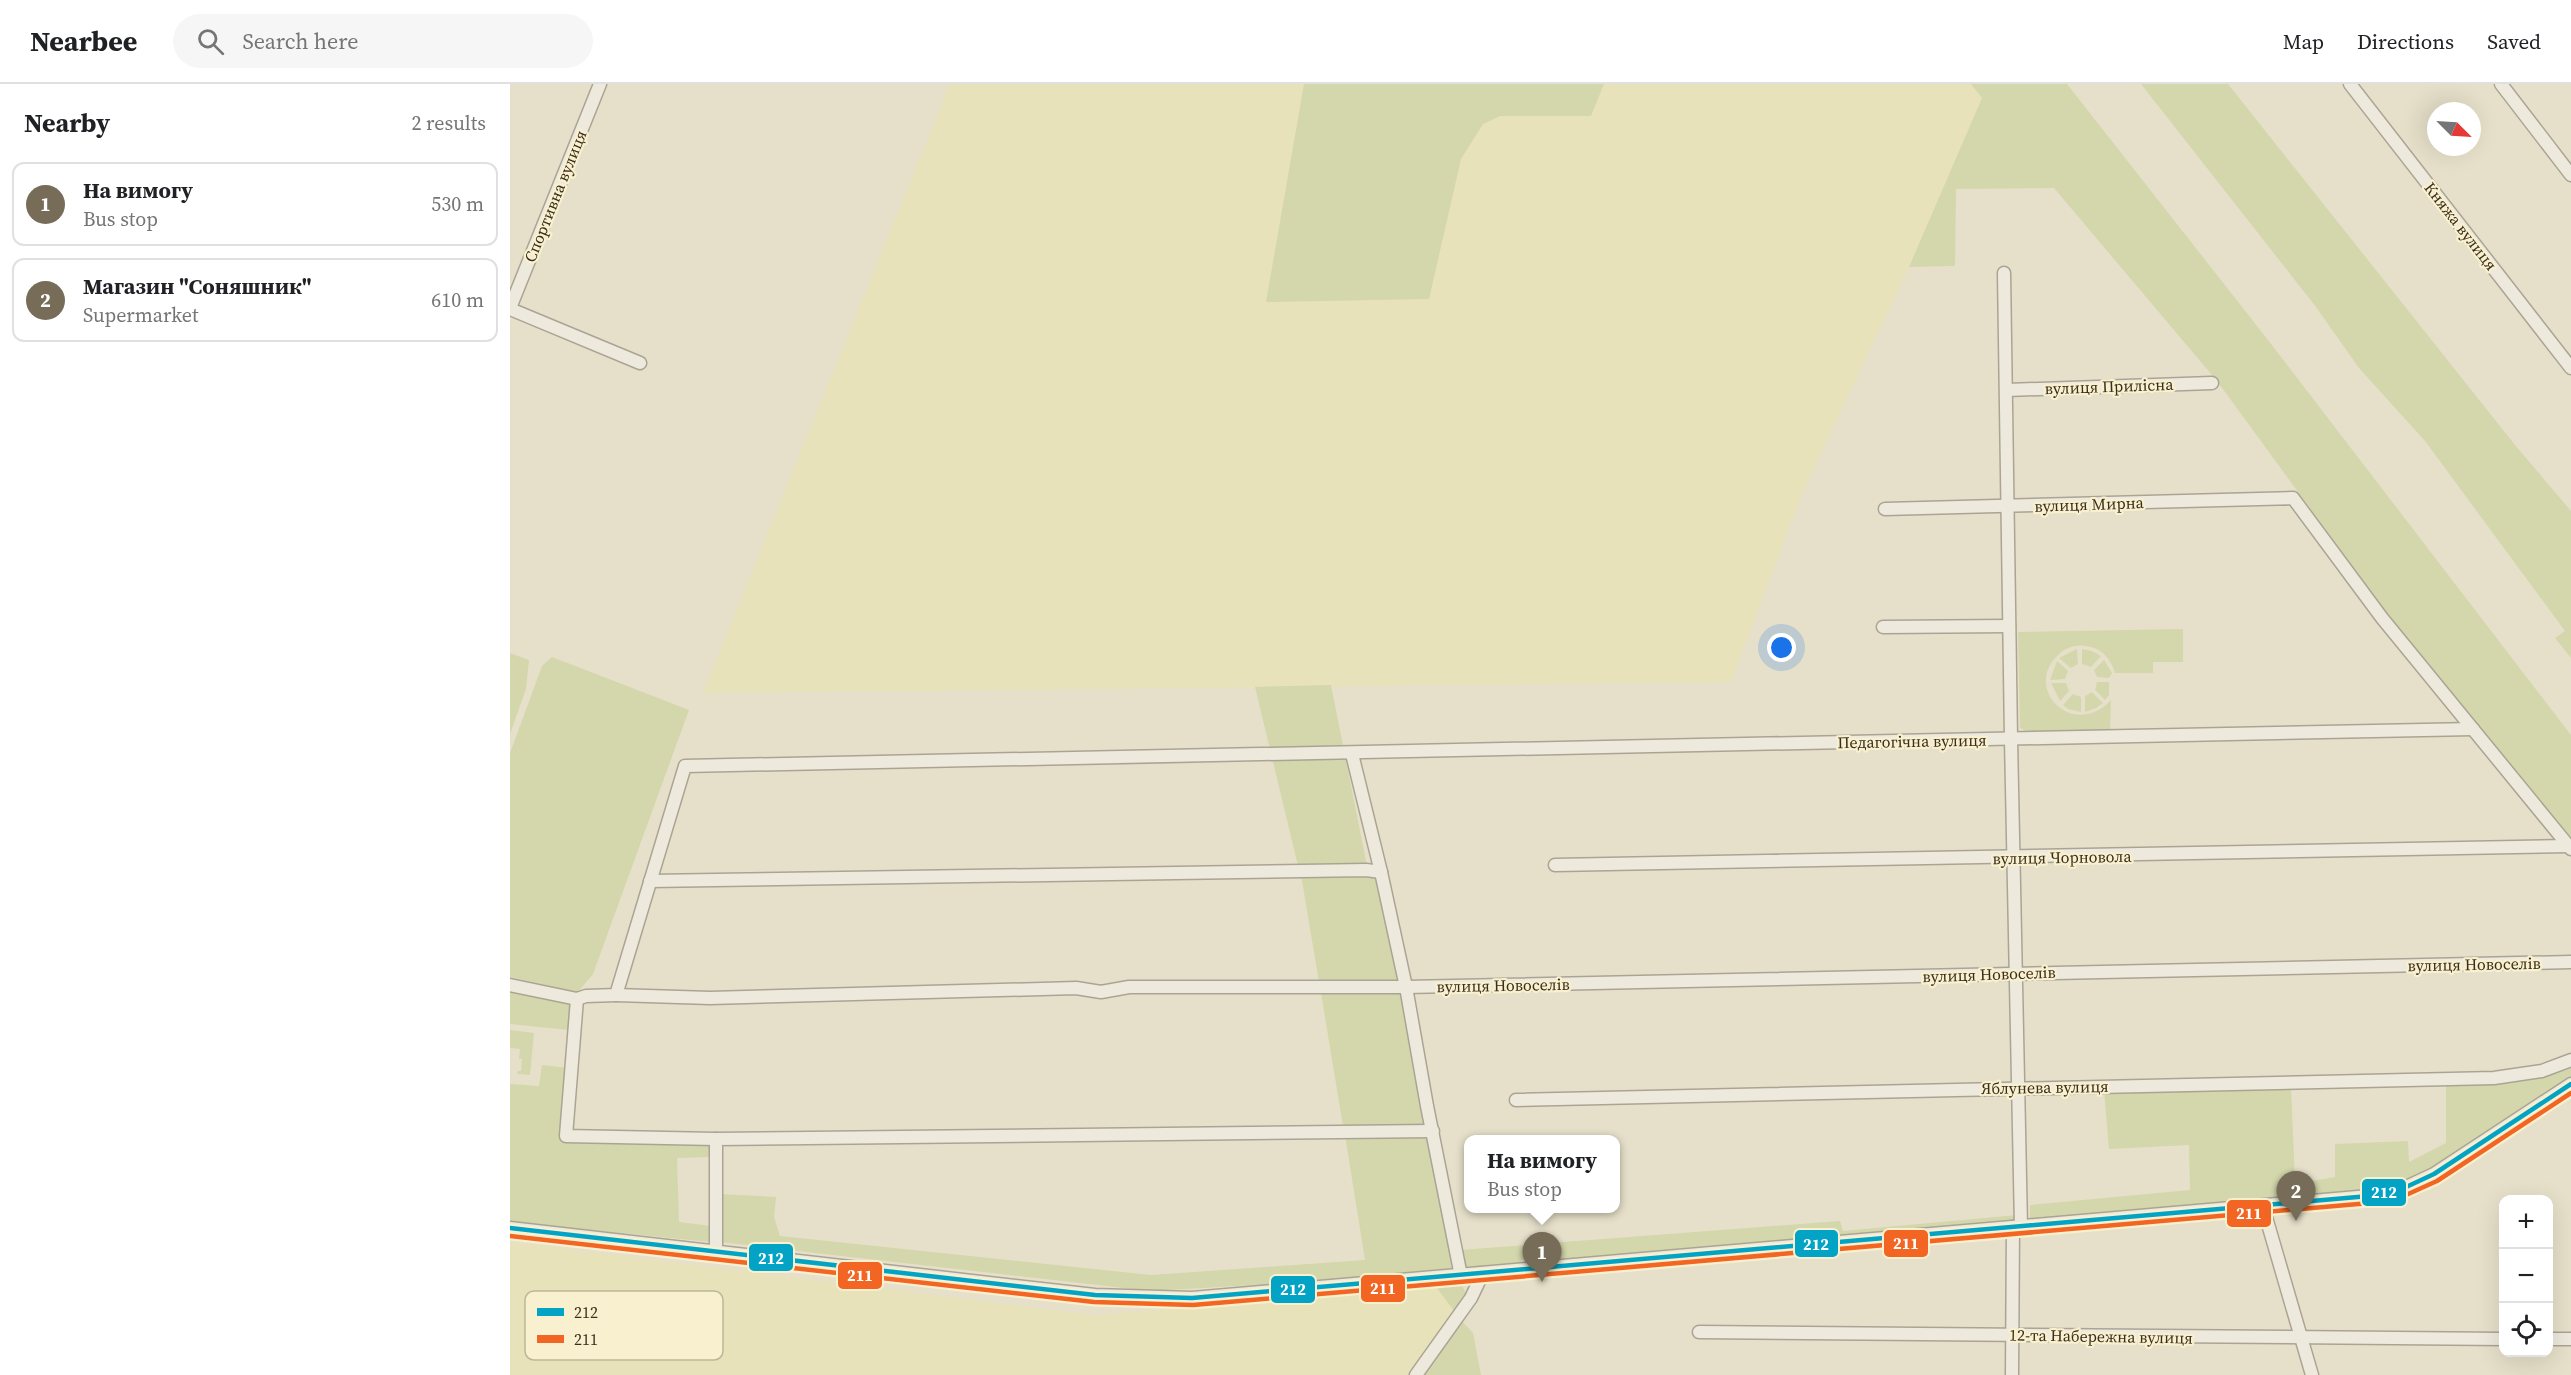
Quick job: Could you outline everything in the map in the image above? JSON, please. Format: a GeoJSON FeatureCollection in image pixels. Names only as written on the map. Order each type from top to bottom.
{"type":"FeatureCollection","features":[{"type":"Feature","properties":{"kind":"street","name":"Спортивна вулиця"},"geometry":{"type":"LineString","coordinates":[[510,309],[600,84]]}},
{"type":"Feature","properties":{"kind":"street","name":"Княжа вулиця"},"geometry":{"type":"LineString","coordinates":[[2350,84],[2571,368]]}},
{"type":"Feature","properties":{"kind":"street"},"geometry":{"type":"LineString","coordinates":[[2500,84],[2571,175]]}},
{"type":"Feature","properties":{"kind":"street"},"geometry":{"type":"LineString","coordinates":[[2004,273],[2019,1088],[2012,1375]]}},
{"type":"Feature","properties":{"kind":"street"},"geometry":{"type":"LineString","coordinates":[[510,309],[640,363]]}},
{"type":"Feature","properties":{"kind":"street","name":"вулиця Прилісна"},"geometry":{"type":"LineString","coordinates":[[2007,390],[2212,383]]}},
{"type":"Feature","properties":{"kind":"street","name":"вулиця Мирна"},"geometry":{"type":"LineString","coordinates":[[1885,509],[2293,498],[2382,618],[2473,729]]}},
{"type":"Feature","properties":{"kind":"street"},"geometry":{"type":"LineString","coordinates":[[1883,627],[2009,626]]}},
{"type":"Feature","properties":{"kind":"street"},"geometry":{"type":"LineString","coordinates":[[2473,729],[2570,848]]}},
{"type":"Feature","properties":{"kind":"street","name":"Педагогічна вулиця"},"geometry":{"type":"LineString","coordinates":[[650,881],[685,766],[1178,754],[1352,754],[2473,729]]}},
{"type":"Feature","properties":{"kind":"street"},"geometry":{"type":"LineString","coordinates":[[1352,754],[1406,987],[1461,1276]]}},
{"type":"Feature","properties":{"kind":"street","name":"вулиця Чорновола"},"geometry":{"type":"LineString","coordinates":[[1555,865],[2570,848]]}},
{"type":"Feature","properties":{"kind":"street"},"geometry":{"type":"LineString","coordinates":[[616,995],[650,881],[1330,870],[1381,872]]}},
{"type":"Feature","properties":{"kind":"street","name":"вулиця Новоселів"},"geometry":{"type":"LineString","coordinates":[[510,985],[577,999],[586,996],[616,995],[710,998],[1076,988],[1101,992],[1129,987],[1406,987],[2571,962]]}},
{"type":"Feature","properties":{"kind":"street"},"geometry":{"type":"LineString","coordinates":[[577,999],[566,1136],[716,1139],[1432,1131]]}},
{"type":"Feature","properties":{"kind":"street","name":"Яблунева вулиця"},"geometry":{"type":"LineString","coordinates":[[1516,1100],[2494,1078],[2542,1071],[2571,1060]]}},
{"type":"Feature","properties":{"kind":"street"},"geometry":{"type":"LineString","coordinates":[[510,1228],[1095,1295],[1192,1298],[1482,1275],[2369,1196],[2404,1188],[2434,1173],[2571,1084]]}},
{"type":"Feature","properties":{"kind":"street"},"geometry":{"type":"LineString","coordinates":[[716,1139],[716,1251]]}},
{"type":"Feature","properties":{"kind":"street"},"geometry":{"type":"LineString","coordinates":[[2263,1207],[2312,1375]]}},
{"type":"Feature","properties":{"kind":"street"},"geometry":{"type":"LineString","coordinates":[[1416,1375],[1471,1298],[1482,1275]]}},
{"type":"Feature","properties":{"kind":"street","name":"12-та Набережна вулиця"},"geometry":{"type":"LineString","coordinates":[[1699,1332],[2499,1339]]}},
{"type":"Feature","properties":{"kind":"street"},"geometry":{"type":"LineString","coordinates":[[2553,1339],[2571,1339]]}},
{"type":"Feature","properties":{"kind":"shaded area"},"geometry":{"type":"Polygon","coordinates":[[[950,84],[1304,84],[1266,302],[1429,299],[1461,159],[1483,124],[1499,116],[1591,116],[1604,84],[1971,84],[1982,98],[1909,267],[1801,496],[1731,682],[703,693],[950,84]]]}},
{"type":"Feature","properties":{"kind":"shaded area"},"geometry":{"type":"Polygon","coordinates":[[[510,1242],[1095,1315],[1436,1287],[1455,1312],[1411,1375],[510,1375],[510,1242]]]}},
{"type":"Feature","properties":{"kind":"green space"},"geometry":{"type":"Polygon","coordinates":[[[1304,84],[1604,84],[1591,116],[1500,116],[1483,124],[1461,159],[1429,299],[1266,302],[1304,84]]]}},
{"type":"Feature","properties":{"kind":"green space"},"geometry":{"type":"Polygon","coordinates":[[[1971,84],[2067,84],[2268,340],[2571,735],[2571,842],[2385,611],[2217,381],[2054,188],[1956,189],[1955,266],[1909,267],[1982,98],[1971,84]]]}},
{"type":"Feature","properties":{"kind":"green space"},"geometry":{"type":"Polygon","coordinates":[[[2141,84],[2228,84],[2515,445],[2571,511],[2571,658],[2555,638],[2565,631],[2425,441],[2359,368],[2316,307],[2141,84]]]}},
{"type":"Feature","properties":{"kind":"green space"},"geometry":{"type":"Polygon","coordinates":[[[2183,629],[2183,662],[2153,662],[2153,673],[2115,673],[2105,655],[2092,647],[2070,647],[2057,656],[2048,669],[2046,683],[2049,695],[2057,706],[2069,713],[2082,715],[2097,711],[2111,700],[2110,730],[2028,732],[2020,728],[2018,632],[2183,629]]]}},
{"type":"Feature","properties":{"kind":"green space"},"geometry":{"type":"Polygon","coordinates":[[[2077,649],[2078,664],[2071,668],[2059,658],[2077,649]]]}},
{"type":"Feature","properties":{"kind":"green space"},"geometry":{"type":"Polygon","coordinates":[[[2082,649],[2101,656],[2091,667],[2082,664],[2082,649]]]}},
{"type":"Feature","properties":{"kind":"green space"},"geometry":{"type":"Polygon","coordinates":[[[510,653],[529,660],[526,689],[510,734],[510,653]]]}},
{"type":"Feature","properties":{"kind":"green space"},"geometry":{"type":"Polygon","coordinates":[[[552,657],[689,710],[593,974],[578,992],[510,977],[510,753],[542,666],[552,657]]]}},
{"type":"Feature","properties":{"kind":"green space"},"geometry":{"type":"Polygon","coordinates":[[[2104,660],[2112,673],[2109,678],[2097,677],[2094,670],[2104,660]]]}},
{"type":"Feature","properties":{"kind":"green space"},"geometry":{"type":"Polygon","coordinates":[[[2057,661],[2068,671],[2065,679],[2050,680],[2057,661]]]}},
{"type":"Feature","properties":{"kind":"green space"},"geometry":{"type":"Polygon","coordinates":[[[2097,682],[2109,682],[2109,695],[2105,700],[2095,690],[2097,682]]]}},
{"type":"Feature","properties":{"kind":"green space"},"geometry":{"type":"Polygon","coordinates":[[[2051,683],[2066,683],[2069,691],[2060,701],[2051,683]]]}},
{"type":"Feature","properties":{"kind":"green space"},"geometry":{"type":"Polygon","coordinates":[[[1331,685],[1367,866],[1298,866],[1255,687],[1331,685]]]}},
{"type":"Feature","properties":{"kind":"green space"},"geometry":{"type":"Polygon","coordinates":[[[2092,692],[2103,703],[2085,712],[2085,696],[2092,692]]]}},
{"type":"Feature","properties":{"kind":"green space"},"geometry":{"type":"Polygon","coordinates":[[[2073,694],[2081,697],[2081,712],[2068,709],[2063,705],[2073,694]]]}},
{"type":"Feature","properties":{"kind":"green space"},"geometry":{"type":"Polygon","coordinates":[[[1301,875],[1379,876],[1400,983],[1319,982],[1301,875]]]}},
{"type":"Feature","properties":{"kind":"green space"},"geometry":{"type":"Polygon","coordinates":[[[510,990],[571,1004],[569,1030],[510,1024],[510,990]]]}},
{"type":"Feature","properties":{"kind":"green space"},"geometry":{"type":"Polygon","coordinates":[[[1402,992],[1425,1126],[1343,1126],[1321,993],[1402,992]]]}},
{"type":"Feature","properties":{"kind":"green space"},"geometry":{"type":"Polygon","coordinates":[[[510,1030],[534,1033],[530,1075],[517,1074],[521,1071],[522,1059],[519,1059],[520,1049],[510,1048],[510,1030]]]}},
{"type":"Feature","properties":{"kind":"green space"},"geometry":{"type":"Polygon","coordinates":[[[2571,1064],[2571,1077],[2431,1168],[2402,1182],[2368,1189],[2302,1196],[2302,1191],[2289,1193],[2289,1198],[2030,1220],[2030,1205],[2190,1190],[2189,1145],[2109,1149],[2104,1090],[2291,1086],[2295,1184],[2335,1177],[2335,1144],[2408,1141],[2409,1162],[2446,1143],[2446,1083],[2571,1064]]]}},
{"type":"Feature","properties":{"kind":"green space"},"geometry":{"type":"Polygon","coordinates":[[[542,1065],[568,1068],[562,1141],[711,1143],[711,1157],[677,1158],[679,1222],[711,1226],[711,1242],[510,1222],[510,1084],[539,1086],[542,1065]]]}},
{"type":"Feature","properties":{"kind":"green space"},"geometry":{"type":"Polygon","coordinates":[[[1345,1135],[1430,1136],[1452,1268],[1288,1283],[1150,1291],[719,1242],[719,1194],[776,1197],[774,1217],[780,1236],[1151,1275],[1365,1260],[1345,1135]]]}},
{"type":"Feature","properties":{"kind":"green space"},"geometry":{"type":"Polygon","coordinates":[[[2017,1215],[2017,1221],[1532,1264],[1531,1259],[1521,1260],[1521,1265],[1464,1270],[1460,1250],[1840,1221],[1843,1231],[2017,1215]]]}},
{"type":"Feature","properties":{"kind":"green space"},"geometry":{"type":"Polygon","coordinates":[[[1462,1285],[1467,1296],[1455,1312],[1436,1287],[1462,1285]]]}},
{"type":"Feature","properties":{"kind":"green space"},"geometry":{"type":"Polygon","coordinates":[[[1460,1319],[1473,1333],[1481,1375],[1421,1375],[1460,1319]]]}},
{"type":"Feature","properties":{"kind":"transit line","name":"212"},"geometry":{"type":"LineString","coordinates":[[510,1228],[1095,1295],[1192,1298],[2369,1196],[2404,1188],[2434,1174],[2571,1084]]}},
{"type":"Feature","properties":{"kind":"transit line","name":"211"},"geometry":{"type":"LineString","coordinates":[[510,1236],[1094,1302],[1193,1305],[2370,1203],[2406,1195],[2437,1181],[2571,1093]]}},
{"type":"Feature","properties":{"kind":"place","name":"Магазин \"Соняшник\""},"geometry":{"type":"Point","coordinates":[2296,1221]}},
{"type":"Feature","properties":{"kind":"place","name":"На вимогу"},"geometry":{"type":"Point","coordinates":[1542,1282]}}]}
